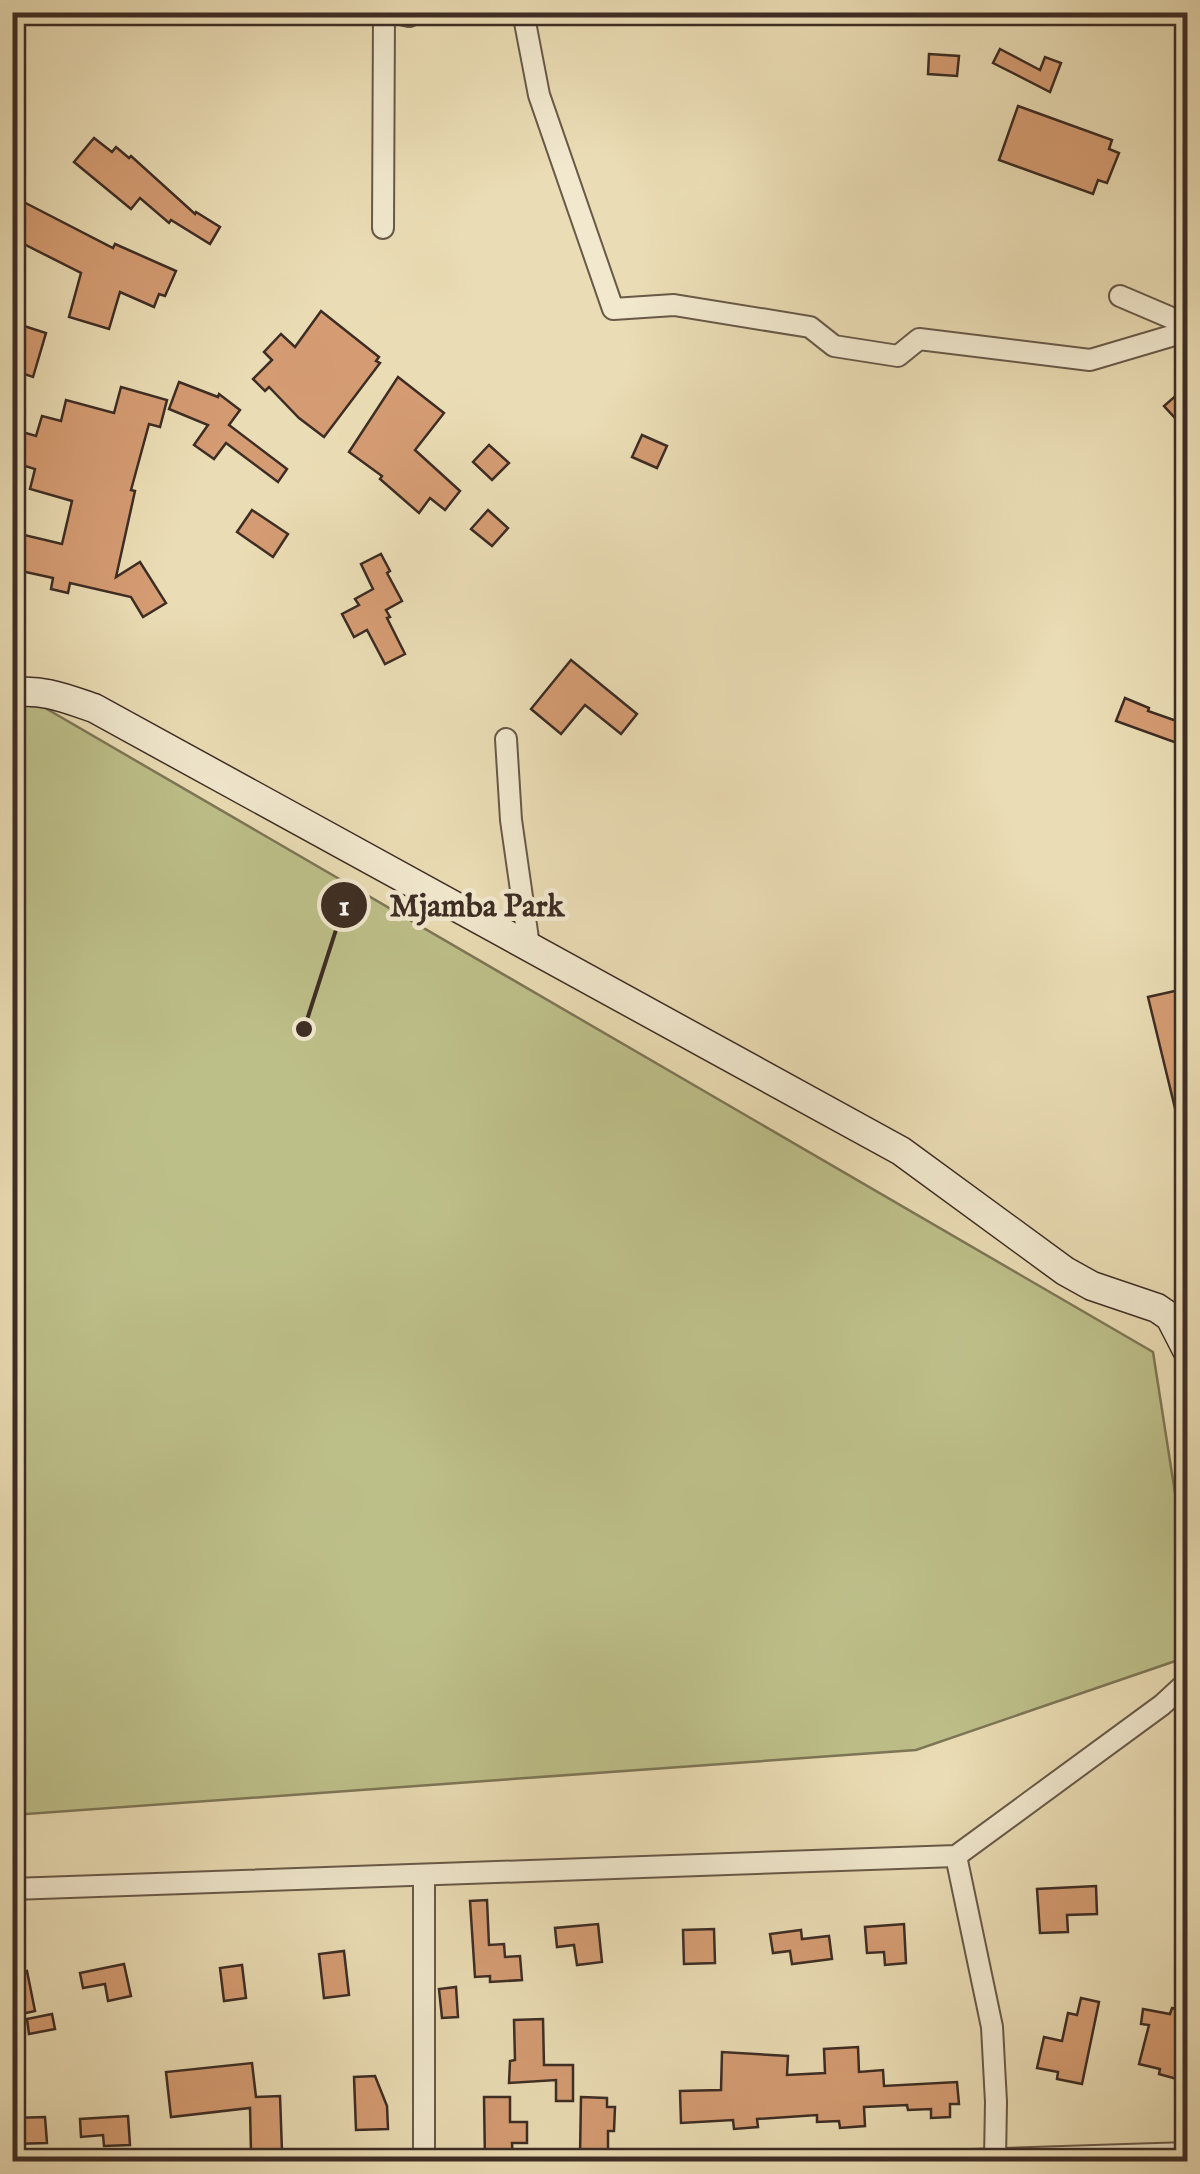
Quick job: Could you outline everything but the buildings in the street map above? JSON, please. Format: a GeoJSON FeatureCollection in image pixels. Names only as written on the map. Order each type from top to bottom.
{"type":"FeatureCollection","features":[{"type":"Feature","properties":{"kind":"main road"},"geometry":{"type":"LineString","coordinates":[[12,693],[58,695],[94,708],[901,1151],[1065,1272],[1092,1286],[1179,1314],[1188,1352]]}},
{"type":"Feature","properties":{"kind":"street"},"geometry":{"type":"LineString","coordinates":[[383,228],[384,12]]}},
{"type":"Feature","properties":{"kind":"street"},"geometry":{"type":"LineString","coordinates":[[392,12],[409,16],[419,12]]}},
{"type":"Feature","properties":{"kind":"street"},"geometry":{"type":"LineString","coordinates":[[523,12],[539,94],[613,309],[674,305],[810,327],[834,346],[898,356],[920,340],[1090,360],[1188,328]]}},
{"type":"Feature","properties":{"kind":"street"},"geometry":{"type":"LineString","coordinates":[[1120,296],[1188,328]]}},
{"type":"Feature","properties":{"kind":"street"},"geometry":{"type":"LineString","coordinates":[[506,739],[511,820],[529,946]]}},
{"type":"Feature","properties":{"kind":"street"},"geometry":{"type":"LineString","coordinates":[[12,1889],[956,1856],[1162,1705],[1188,1681]]}},
{"type":"Feature","properties":{"kind":"street"},"geometry":{"type":"LineString","coordinates":[[956,1856],[992,2027],[995,2159]]}},
{"type":"Feature","properties":{"kind":"street"},"geometry":{"type":"LineString","coordinates":[[424,1877],[424,2162]]}},
{"type":"Feature","properties":{"kind":"street"},"geometry":{"type":"LineString","coordinates":[[909,2162],[1188,2154]]}},
{"type":"Feature","properties":{"kind":"green space"},"geometry":{"type":"Polygon","coordinates":[[[28,698],[1153,1352],[1187,1570],[1187,1657],[916,1750],[13,1815],[12,705],[28,698]]]}},
{"type":"Feature","properties":{"kind":"place","name":"Mjamba Park"},"geometry":{"type":"Point","coordinates":[304,1029]}}]}
